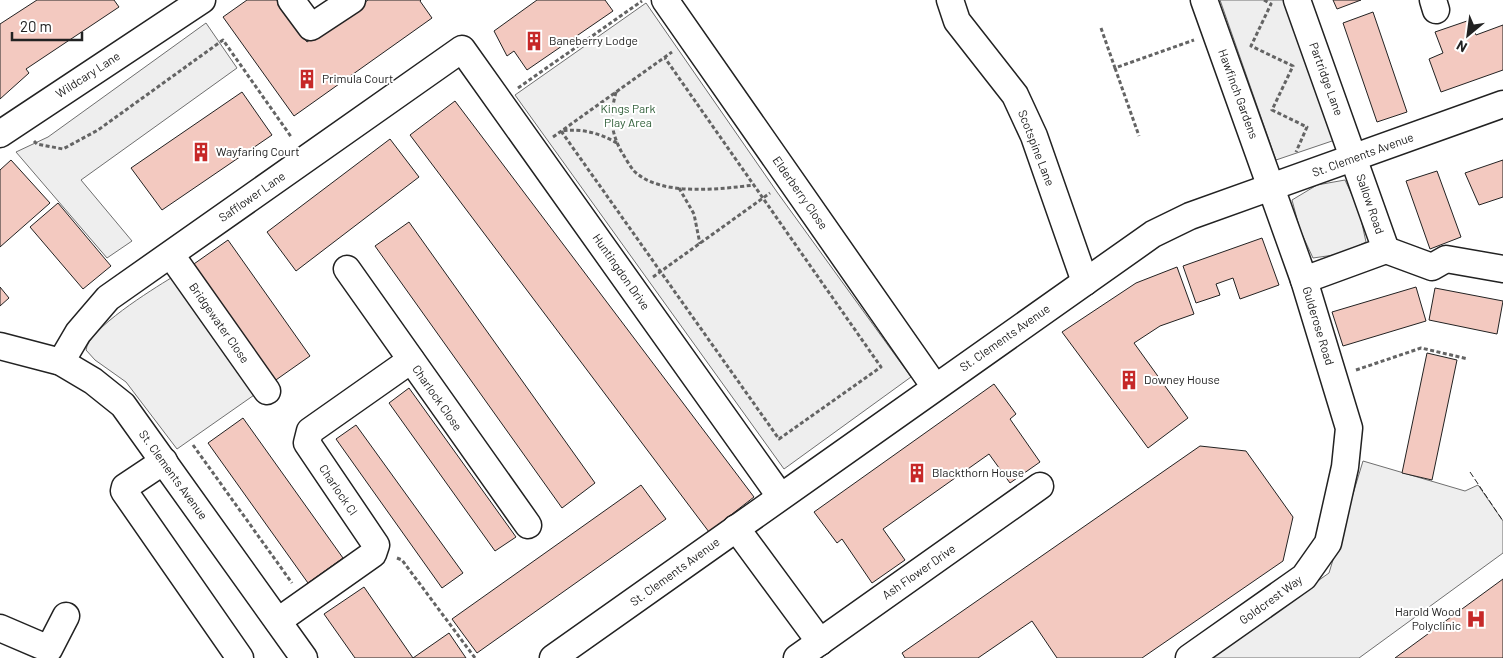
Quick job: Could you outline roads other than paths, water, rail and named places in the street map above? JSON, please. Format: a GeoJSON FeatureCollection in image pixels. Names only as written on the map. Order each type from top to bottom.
{"type":"FeatureCollection","features":[{"type":"Feature","properties":{"kind":"street","name":"Wildcary Lane"},"geometry":{"type":"LineString","coordinates":[[8,129],[202,0]]}},
{"type":"Feature","properties":{"kind":"street"},"geometry":{"type":"LineString","coordinates":[[292,0],[312,28],[352,0]]}},
{"type":"Feature","properties":{"kind":"street","name":"Elderberry Close"},"geometry":{"type":"LineString","coordinates":[[665,0],[935,387]]}},
{"type":"Feature","properties":{"kind":"street","name":"Scotspine Lane"},"geometry":{"type":"LineString","coordinates":[[950,0],[957,21],[1015,95],[1034,136],[1086,282]]}},
{"type":"Feature","properties":{"kind":"street","name":"Hawfinch Gardens"},"geometry":{"type":"LineString","coordinates":[[1204,0],[1276,186]]}},
{"type":"Feature","properties":{"kind":"street","name":"Partridge Lane"},"geometry":{"type":"LineString","coordinates":[[1297,0],[1355,158]]}},
{"type":"Feature","properties":{"kind":"street","name":"Huntingdon Drive"},"geometry":{"type":"LineString","coordinates":[[462,49],[780,496]]}},
{"type":"Feature","properties":{"kind":"street","name":"Safflower Lane"},"geometry":{"type":"LineString","coordinates":[[61,362],[78,333],[108,298],[462,49]]}},
{"type":"Feature","properties":{"kind":"street","name":"St. Clements Avenue"},"geometry":{"type":"LineString","coordinates":[[553,658],[1153,234],[1190,216],[1503,104]]}},
{"type":"Feature","properties":{"kind":"street","name":"Sallow Road"},"geometry":{"type":"LineString","coordinates":[[1355,158],[1386,250]]}},
{"type":"Feature","properties":{"kind":"street","name":"Gulderose Road"},"geometry":{"type":"LineString","coordinates":[[1276,186],[1349,428],[1345,467]]}},
{"type":"Feature","properties":{"kind":"street","name":"Sallow Road"},"geometry":{"type":"LineString","coordinates":[[1304,280],[1386,250],[1432,267],[1446,259],[1503,269]]}},
{"type":"Feature","properties":{"kind":"street","name":"Bridgewater Close"},"geometry":{"type":"LineString","coordinates":[[171,255],[267,391]]}},
{"type":"Feature","properties":{"kind":"street","name":"Charlock Close"},"geometry":{"type":"LineString","coordinates":[[347,269],[528,525]]}},
{"type":"Feature","properties":{"kind":"street","name":"St. Clements Avenue"},"geometry":{"type":"LineString","coordinates":[[0,346],[61,362],[93,381],[123,405],[304,658]]}},
{"type":"Feature","properties":{"kind":"street","name":"Charlock Cl"},"geometry":{"type":"LineString","coordinates":[[278,621],[373,554],[376,545],[306,444],[310,431],[411,360]]}},
{"type":"Feature","properties":{"kind":"street"},"geometry":{"type":"LineString","coordinates":[[164,462],[125,487],[124,491],[240,658]]}},
{"type":"Feature","properties":{"kind":"street","name":"Goldcrest Way"},"geometry":{"type":"LineString","coordinates":[[1189,658],[1304,577],[1328,543],[1345,467]]}},
{"type":"Feature","properties":{"kind":"street","name":"Ash Flower Drive"},"geometry":{"type":"LineString","coordinates":[[797,658],[1040,486]]}},
{"type":"Feature","properties":{"kind":"street"},"geometry":{"type":"LineString","coordinates":[[736,528],[820,642]]}},
{"type":"Feature","properties":{"kind":"street"},"geometry":{"type":"LineString","coordinates":[[0,628],[49,649],[66,616]]}},
{"type":"Feature","properties":{"kind":"place","name":"Baneberry Lodge"},"geometry":{"type":"Point","coordinates":[534,41]}},
{"type":"Feature","properties":{"kind":"place","name":"Primula Court"},"geometry":{"type":"Point","coordinates":[307,79]}},
{"type":"Feature","properties":{"kind":"place","name":"Wayfaring Court"},"geometry":{"type":"Point","coordinates":[201,152]}},
{"type":"Feature","properties":{"kind":"place","name":"Downey House"},"geometry":{"type":"Point","coordinates":[1129,380]}},
{"type":"Feature","properties":{"kind":"place","name":"Blackthorn House"},"geometry":{"type":"Point","coordinates":[917,473]}},
{"type":"Feature","properties":{"kind":"place","name":"Harold Wood Polyclinic"},"geometry":{"type":"Point","coordinates":[1476,619]}},
{"type":"Feature","properties":{"kind":"park label","name":"Kings Park Play Area"},"geometry":{"type":"Point","coordinates":[628,116]}}]}
